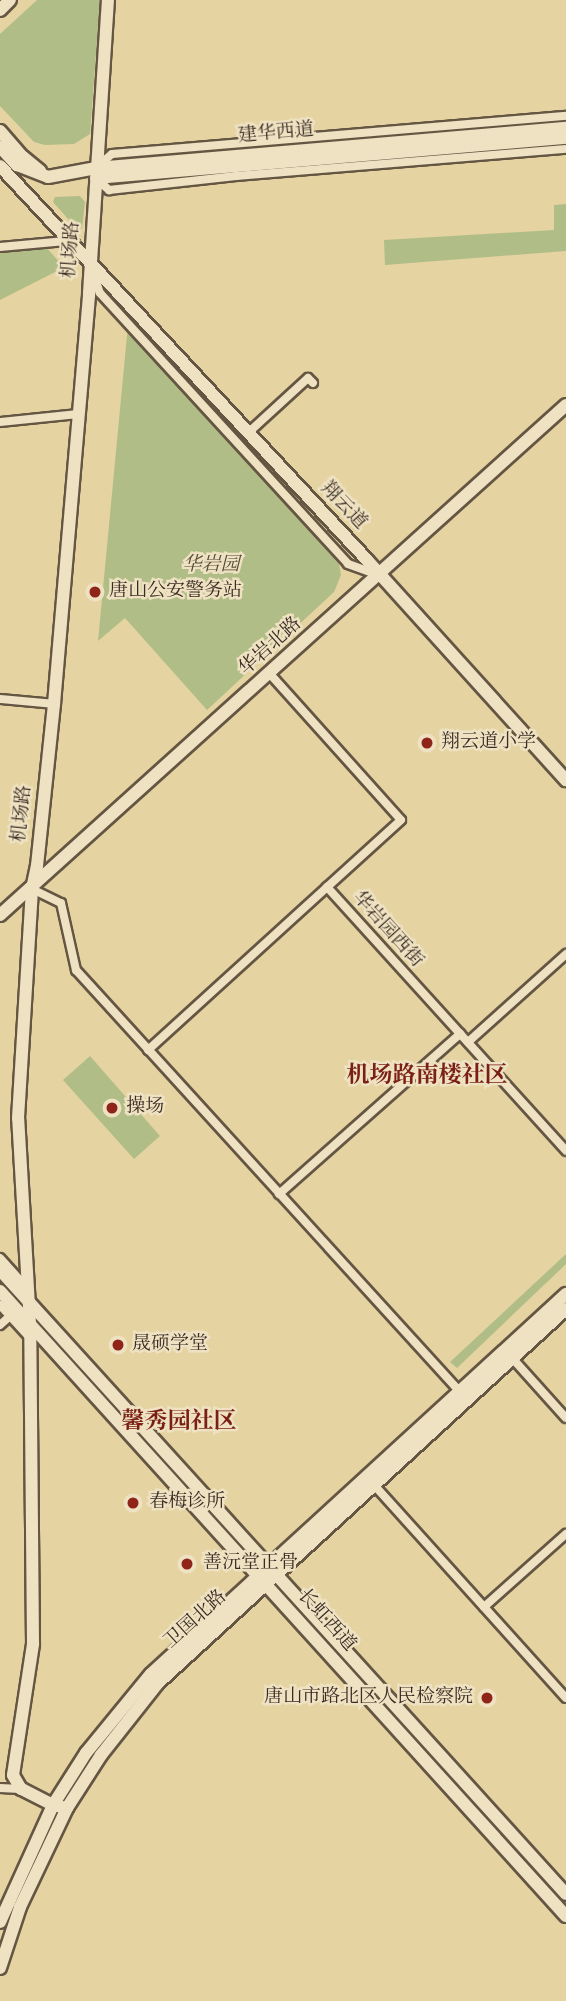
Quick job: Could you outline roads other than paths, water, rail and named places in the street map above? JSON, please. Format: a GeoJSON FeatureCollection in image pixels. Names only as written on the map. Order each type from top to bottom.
{"type":"FeatureCollection","features":[{"type":"Feature","properties":{"kind":"main road"},"geometry":{"type":"LineString","coordinates":[[0,9],[10,0]]}},
{"type":"Feature","properties":{"kind":"main road","name":"机场路"},"geometry":{"type":"LineString","coordinates":[[21,1789],[13,1776],[33,1644],[30,1324],[18,1118],[32,888],[37,866],[54,704],[95,203],[108,0]]}},
{"type":"Feature","properties":{"kind":"main road","name":"建华西道"},"geometry":{"type":"LineString","coordinates":[[96,173],[566,128]]}},
{"type":"Feature","properties":{"kind":"main road"},"geometry":{"type":"LineString","coordinates":[[0,131],[23,157],[48,177]]}},
{"type":"Feature","properties":{"kind":"main road","name":"建华西道"},"geometry":{"type":"LineString","coordinates":[[0,147],[17,165],[48,177],[566,138]]}},
{"type":"Feature","properties":{"kind":"main road"},"geometry":{"type":"LineString","coordinates":[[0,166],[66,241],[81,241],[91,236]]}},
{"type":"Feature","properties":{"kind":"main road"},"geometry":{"type":"LineString","coordinates":[[79,173],[92,187],[95,203]]}},
{"type":"Feature","properties":{"kind":"main road","name":"翔云道"},"geometry":{"type":"LineString","coordinates":[[66,241],[89,260],[249,432],[566,780]]}},
{"type":"Feature","properties":{"kind":"main road","name":"华岩北路"},"geometry":{"type":"LineString","coordinates":[[0,915],[381,575],[566,405]]}},
{"type":"Feature","properties":{"kind":"main road","name":"长虹西道"},"geometry":{"type":"LineString","coordinates":[[0,1270],[27,1294],[566,1894]]}},
{"type":"Feature","properties":{"kind":"main road","name":"长虹西道"},"geometry":{"type":"LineString","coordinates":[[0,1291],[566,1916]]}},
{"type":"Feature","properties":{"kind":"main road","name":"卫国北路"},"geometry":{"type":"LineString","coordinates":[[0,1968],[20,1907],[67,1808],[101,1755],[157,1684],[262,1580],[566,1294]]}},
{"type":"Feature","properties":{"kind":"main road","name":"卫国北路"},"geometry":{"type":"LineString","coordinates":[[274,1569],[375,1486],[566,1309]]}},
{"type":"Feature","properties":{"kind":"main road","name":"卫国北路"},"geometry":{"type":"LineString","coordinates":[[0,1922],[53,1805],[86,1753],[151,1674],[262,1580]]}},
{"type":"Feature","properties":{"kind":"main road"},"geometry":{"type":"LineString","coordinates":[[21,1789],[53,1805],[67,1808]]}},
{"type":"Feature","properties":{"kind":"street"},"geometry":{"type":"LineString","coordinates":[[566,116],[112,154],[96,173],[109,190],[236,176],[566,149]]}},
{"type":"Feature","properties":{"kind":"street"},"geometry":{"type":"LineString","coordinates":[[0,247],[66,241]]}},
{"type":"Feature","properties":{"kind":"street"},"geometry":{"type":"LineString","coordinates":[[89,260],[100,293],[348,565],[381,575]]}},
{"type":"Feature","properties":{"kind":"street"},"geometry":{"type":"LineString","coordinates":[[249,432],[308,378],[313,383]]}},
{"type":"Feature","properties":{"kind":"street"},"geometry":{"type":"LineString","coordinates":[[0,422],[77,414]]}},
{"type":"Feature","properties":{"kind":"street","name":"华岩园西街"},"geometry":{"type":"LineString","coordinates":[[270,674],[401,820],[327,887],[566,1151]]}},
{"type":"Feature","properties":{"kind":"street"},"geometry":{"type":"LineString","coordinates":[[0,699],[54,704]]}},
{"type":"Feature","properties":{"kind":"street"},"geometry":{"type":"LineString","coordinates":[[148,1050],[327,887]]}},
{"type":"Feature","properties":{"kind":"street"},"geometry":{"type":"LineString","coordinates":[[32,888],[61,903],[76,970],[461,1393]]}},
{"type":"Feature","properties":{"kind":"street"},"geometry":{"type":"LineString","coordinates":[[468,1042],[566,954]]}},
{"type":"Feature","properties":{"kind":"street"},"geometry":{"type":"LineString","coordinates":[[279,1194],[460,1034]]}},
{"type":"Feature","properties":{"kind":"street"},"geometry":{"type":"LineString","coordinates":[[0,1258],[27,1294]]}},
{"type":"Feature","properties":{"kind":"street"},"geometry":{"type":"LineString","coordinates":[[0,1305],[30,1338]]}},
{"type":"Feature","properties":{"kind":"street"},"geometry":{"type":"LineString","coordinates":[[0,1325],[10,1316]]}},
{"type":"Feature","properties":{"kind":"street"},"geometry":{"type":"LineString","coordinates":[[513,1359],[566,1418]]}},
{"type":"Feature","properties":{"kind":"street"},"geometry":{"type":"LineString","coordinates":[[375,1486],[566,1698]]}},
{"type":"Feature","properties":{"kind":"street"},"geometry":{"type":"LineString","coordinates":[[484,1607],[566,1534]]}},
{"type":"Feature","properties":{"kind":"street"},"geometry":{"type":"LineString","coordinates":[[0,1788],[21,1789]]}},
{"type":"Feature","properties":{"kind":"place","name":"唐山公安警务站"},"geometry":{"type":"Point","coordinates":[95,592]}},
{"type":"Feature","properties":{"kind":"place","name":"翔云道小学"},"geometry":{"type":"Point","coordinates":[427,743]}},
{"type":"Feature","properties":{"kind":"place","name":"操场"},"geometry":{"type":"Point","coordinates":[112,1108]}},
{"type":"Feature","properties":{"kind":"place","name":"晟硕学堂"},"geometry":{"type":"Point","coordinates":[118,1345]}},
{"type":"Feature","properties":{"kind":"place","name":"春梅诊所"},"geometry":{"type":"Point","coordinates":[133,1503]}},
{"type":"Feature","properties":{"kind":"place","name":"善沅堂正骨"},"geometry":{"type":"Point","coordinates":[187,1564]}},
{"type":"Feature","properties":{"kind":"place","name":"唐山市路北区人民检察院"},"geometry":{"type":"Point","coordinates":[487,1698]}},
{"type":"Feature","properties":{"kind":"district","name":"机场路南楼社区"},"geometry":{"type":"Point","coordinates":[427,1076]}},
{"type":"Feature","properties":{"kind":"district","name":"馨秀园社区"},"geometry":{"type":"Point","coordinates":[179,1422]}},
{"type":"Feature","properties":{"kind":"park label","name":"华岩园"},"geometry":{"type":"Point","coordinates":[211,566]}}]}
